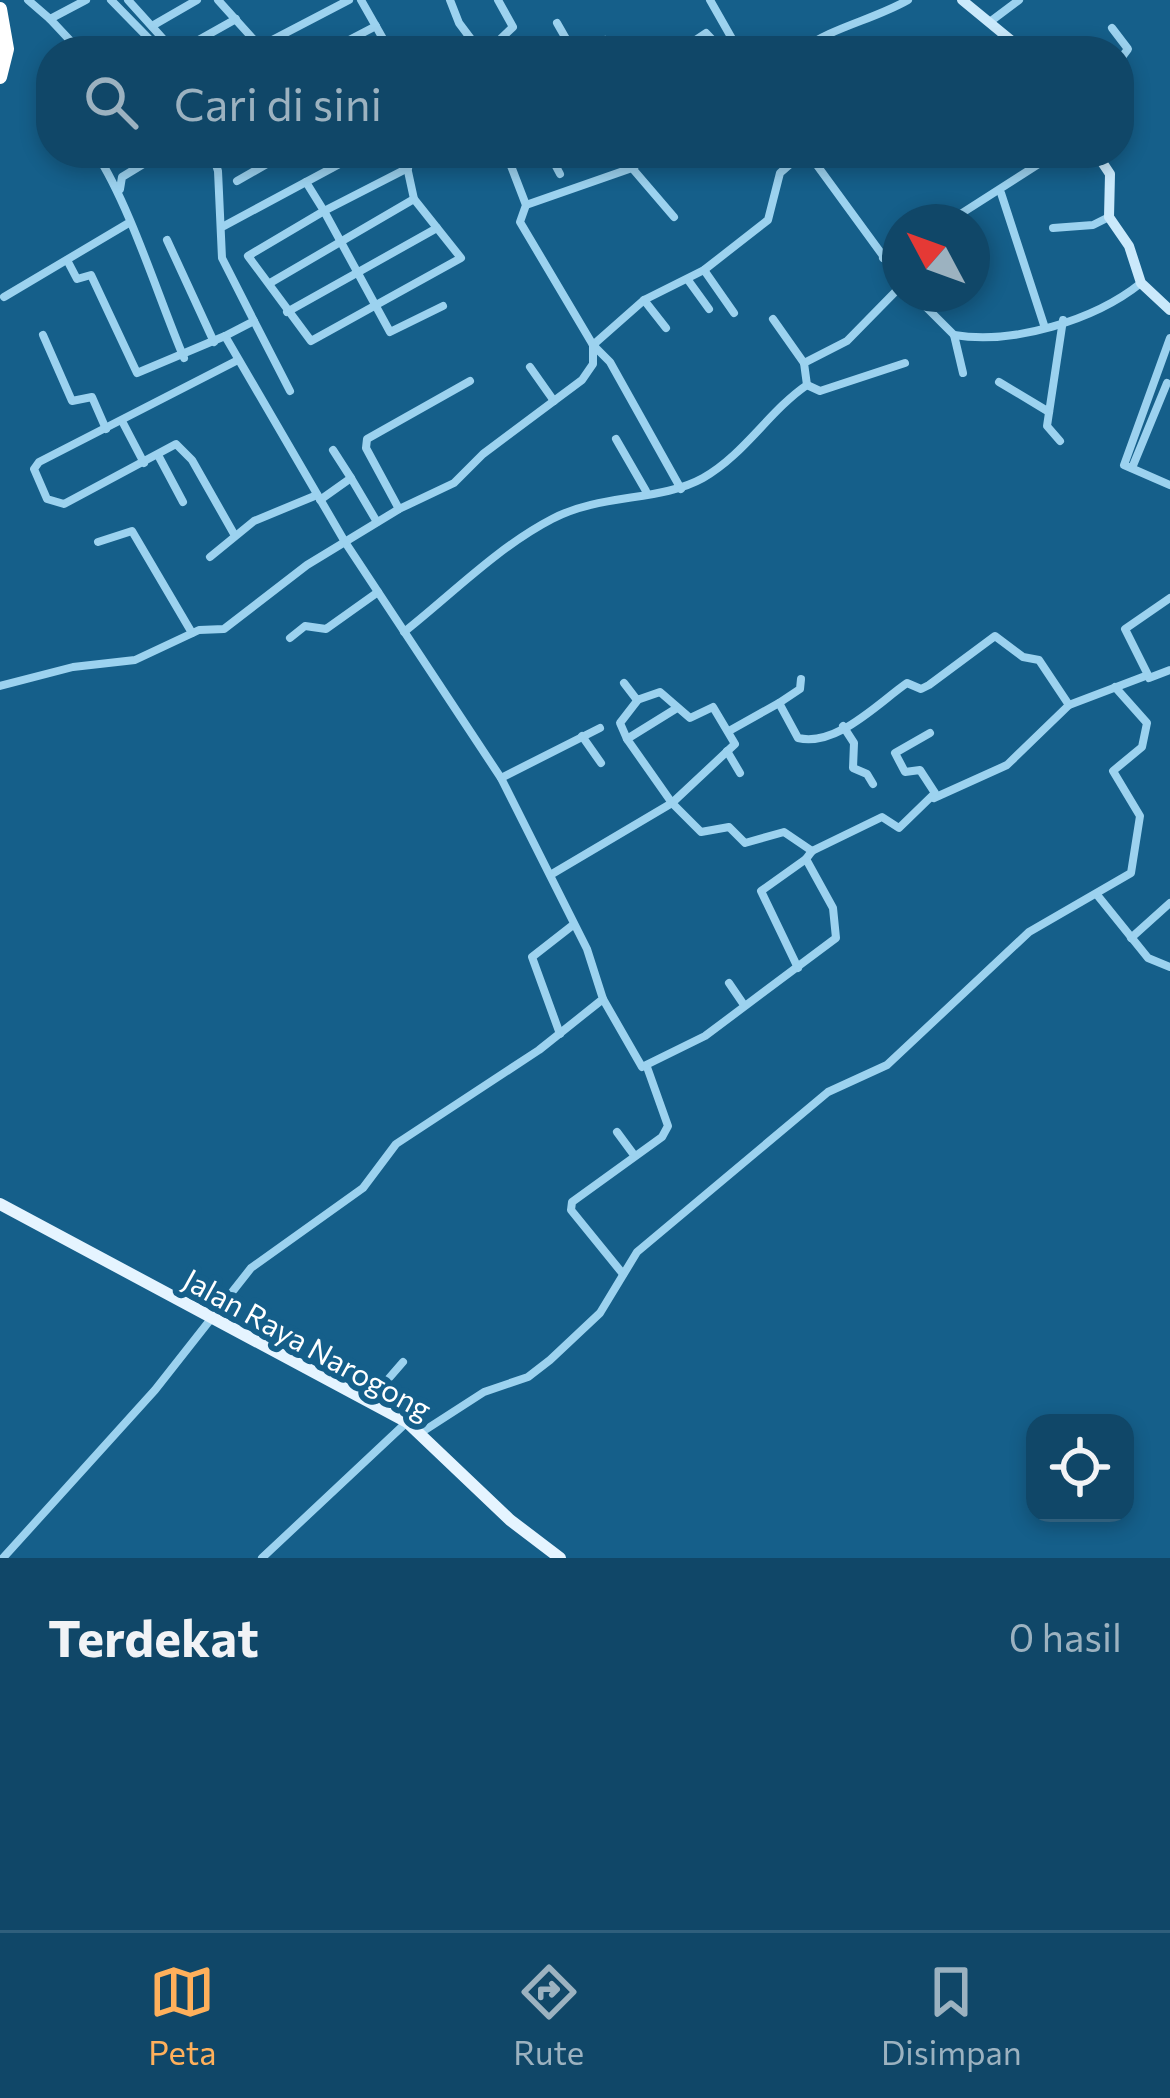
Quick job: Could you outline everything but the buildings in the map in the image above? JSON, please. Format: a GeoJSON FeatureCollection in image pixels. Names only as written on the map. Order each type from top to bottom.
{"type":"FeatureCollection","features":[{"type":"Feature","properties":{"kind":"highway"},"geometry":{"type":"LineString","coordinates":[[0,9],[7,49],[0,77]]}},
{"type":"Feature","properties":{"kind":"main road","name":"Jalan Raya Narogong"},"geometry":{"type":"LineString","coordinates":[[2,1205],[422,1432],[510,1520],[559,1558]]}},
{"type":"Feature","properties":{"kind":"street"},"geometry":{"type":"LineString","coordinates":[[28,0],[66,36]]}},
{"type":"Feature","properties":{"kind":"street"},"geometry":{"type":"LineString","coordinates":[[50,19],[86,0]]}},
{"type":"Feature","properties":{"kind":"street"},"geometry":{"type":"LineString","coordinates":[[111,0],[146,36]]}},
{"type":"Feature","properties":{"kind":"street"},"geometry":{"type":"LineString","coordinates":[[128,0],[162,36]]}},
{"type":"Feature","properties":{"kind":"street"},"geometry":{"type":"LineString","coordinates":[[152,26],[196,0]]}},
{"type":"Feature","properties":{"kind":"street"},"geometry":{"type":"LineString","coordinates":[[218,0],[248,36]]}},
{"type":"Feature","properties":{"kind":"street"},"geometry":{"type":"LineString","coordinates":[[282,36],[349,0]]}},
{"type":"Feature","properties":{"kind":"street"},"geometry":{"type":"LineString","coordinates":[[361,0],[382,36]]}},
{"type":"Feature","properties":{"kind":"street"},"geometry":{"type":"LineString","coordinates":[[450,0],[459,23],[471,36]]}},
{"type":"Feature","properties":{"kind":"street"},"geometry":{"type":"LineString","coordinates":[[498,0],[513,27],[502,36]]}},
{"type":"Feature","properties":{"kind":"street"},"geometry":{"type":"LineString","coordinates":[[710,0],[730,36]]}},
{"type":"Feature","properties":{"kind":"street"},"geometry":{"type":"LineString","coordinates":[[824,36],[870,21],[908,0]]}},
{"type":"Feature","properties":{"kind":"street"},"geometry":{"type":"LineString","coordinates":[[962,0],[1008,36]]}},
{"type":"Feature","properties":{"kind":"street"},"geometry":{"type":"LineString","coordinates":[[991,21],[1019,0]]}},
{"type":"Feature","properties":{"kind":"street"},"geometry":{"type":"LineString","coordinates":[[204,36],[236,19]]}},
{"type":"Feature","properties":{"kind":"street"},"geometry":{"type":"LineString","coordinates":[[557,23],[564,36]]}},
{"type":"Feature","properties":{"kind":"street"},"geometry":{"type":"LineString","coordinates":[[357,36],[376,26]]}},
{"type":"Feature","properties":{"kind":"street"},"geometry":{"type":"LineString","coordinates":[[1112,28],[1118,36]]}},
{"type":"Feature","properties":{"kind":"street"},"geometry":{"type":"LineString","coordinates":[[105,168],[120,191]]}},
{"type":"Feature","properties":{"kind":"street"},"geometry":{"type":"LineString","coordinates":[[137,168],[122,177],[127,224],[184,358]]}},
{"type":"Feature","properties":{"kind":"street"},"geometry":{"type":"LineString","coordinates":[[217,168],[222,258],[290,391]]}},
{"type":"Feature","properties":{"kind":"street"},"geometry":{"type":"LineString","coordinates":[[237,181],[260,168]]}},
{"type":"Feature","properties":{"kind":"street"},"geometry":{"type":"LineString","coordinates":[[224,226],[331,168]]}},
{"type":"Feature","properties":{"kind":"street"},"geometry":{"type":"LineString","coordinates":[[270,283],[311,341],[461,258],[414,199],[408,168],[249,253],[263,282],[270,283],[414,199]]}},
{"type":"Feature","properties":{"kind":"street"},"geometry":{"type":"LineString","coordinates":[[512,168],[526,205],[520,223],[593,344],[610,362],[681,489]]}},
{"type":"Feature","properties":{"kind":"street"},"geometry":{"type":"LineString","coordinates":[[557,168],[560,174]]}},
{"type":"Feature","properties":{"kind":"street"},"geometry":{"type":"LineString","coordinates":[[526,205],[632,168],[674,217]]}},
{"type":"Feature","properties":{"kind":"street"},"geometry":{"type":"LineString","coordinates":[[0,686],[74,667],[135,660],[192,633],[234,623],[271,590],[345,542],[399,509],[454,484],[593,364],[593,344],[644,300],[704,270],[768,220],[780,173],[786,168]]}},
{"type":"Feature","properties":{"kind":"street"},"geometry":{"type":"LineString","coordinates":[[816,168],[882,257]]}},
{"type":"Feature","properties":{"kind":"street"},"geometry":{"type":"LineString","coordinates":[[981,204],[1035,168]]}},
{"type":"Feature","properties":{"kind":"street"},"geometry":{"type":"LineString","coordinates":[[1106,168],[1110,174],[1109,217],[1129,246],[1141,283],[1170,310]]}},
{"type":"Feature","properties":{"kind":"street"},"geometry":{"type":"LineString","coordinates":[[306,182],[394,332],[443,306]]}},
{"type":"Feature","properties":{"kind":"street"},"geometry":{"type":"LineString","coordinates":[[1001,193],[1044,325]]}},
{"type":"Feature","properties":{"kind":"street"},"geometry":{"type":"LineString","coordinates":[[1053,228],[1093,225],[1109,217]]}},
{"type":"Feature","properties":{"kind":"street"},"geometry":{"type":"LineString","coordinates":[[4,297],[127,224]]}},
{"type":"Feature","properties":{"kind":"street"},"geometry":{"type":"LineString","coordinates":[[287,312],[437,228]]}},
{"type":"Feature","properties":{"kind":"street"},"geometry":{"type":"LineString","coordinates":[[167,240],[214,342]]}},
{"type":"Feature","properties":{"kind":"street"},"geometry":{"type":"LineString","coordinates":[[67,260],[77,279],[91,275],[137,373],[184,358],[254,321]]}},
{"type":"Feature","properties":{"kind":"street"},"geometry":{"type":"LineString","coordinates":[[704,270],[734,313]]}},
{"type":"Feature","properties":{"kind":"street"},"geometry":{"type":"LineString","coordinates":[[688,280],[709,309]]}},
{"type":"Feature","properties":{"kind":"street"},"geometry":{"type":"LineString","coordinates":[[953,335],[1003,337],[1106,309],[1141,283]]}},
{"type":"Feature","properties":{"kind":"street"},"geometry":{"type":"LineString","coordinates":[[644,300],[666,328]]}},
{"type":"Feature","properties":{"kind":"street"},"geometry":{"type":"LineString","coordinates":[[804,363],[847,341],[882,303]]}},
{"type":"Feature","properties":{"kind":"street"},"geometry":{"type":"LineString","coordinates":[[931,312],[953,335],[963,374]]}},
{"type":"Feature","properties":{"kind":"street"},"geometry":{"type":"LineString","coordinates":[[773,319],[804,363],[807,385]]}},
{"type":"Feature","properties":{"kind":"street"},"geometry":{"type":"LineString","coordinates":[[1060,441],[1048,426],[1048,412],[1063,320]]}},
{"type":"Feature","properties":{"kind":"street"},"geometry":{"type":"LineString","coordinates":[[43,335],[72,401],[92,397],[106,429]]}},
{"type":"Feature","properties":{"kind":"street"},"geometry":{"type":"LineString","coordinates":[[225,336],[345,542],[501,778],[551,874],[603,999],[637,1063],[647,1066],[705,1036],[838,933],[833,908],[809,855],[784,832],[745,843],[729,827],[701,832],[672,803],[627,740],[620,722],[637,700],[660,692],[690,718],[712,707],[735,744],[672,803],[551,874]]}},
{"type":"Feature","properties":{"kind":"street"},"geometry":{"type":"LineString","coordinates":[[1169,345],[1124,465],[1169,482]]}},
{"type":"Feature","properties":{"kind":"street"},"geometry":{"type":"LineString","coordinates":[[234,535],[180,445],[64,504],[47,499],[36,464],[238,360]]}},
{"type":"Feature","properties":{"kind":"street"},"geometry":{"type":"LineString","coordinates":[[807,385],[820,391],[905,363]]}},
{"type":"Feature","properties":{"kind":"street"},"geometry":{"type":"LineString","coordinates":[[530,367],[554,401]]}},
{"type":"Feature","properties":{"kind":"street"},"geometry":{"type":"LineString","coordinates":[[399,509],[366,448],[367,439],[470,381]]}},
{"type":"Feature","properties":{"kind":"street"},"geometry":{"type":"LineString","coordinates":[[999,382],[1048,412]]}},
{"type":"Feature","properties":{"kind":"street"},"geometry":{"type":"LineString","coordinates":[[404,632],[553,518],[646,491],[681,489],[734,455],[807,385]]}},
{"type":"Feature","properties":{"kind":"street"},"geometry":{"type":"LineString","coordinates":[[1132,468],[1166,387],[1153,387]]}},
{"type":"Feature","properties":{"kind":"street"},"geometry":{"type":"LineString","coordinates":[[122,421],[144,463]]}},
{"type":"Feature","properties":{"kind":"street"},"geometry":{"type":"LineString","coordinates":[[616,439],[646,491]]}},
{"type":"Feature","properties":{"kind":"street"},"geometry":{"type":"LineString","coordinates":[[333,450],[377,522]]}},
{"type":"Feature","properties":{"kind":"street"},"geometry":{"type":"LineString","coordinates":[[158,455],[183,502]]}},
{"type":"Feature","properties":{"kind":"street"},"geometry":{"type":"LineString","coordinates":[[210,556],[234,535],[351,478]]}},
{"type":"Feature","properties":{"kind":"street"},"geometry":{"type":"LineString","coordinates":[[98,542],[132,531],[192,633]]}},
{"type":"Feature","properties":{"kind":"street"},"geometry":{"type":"LineString","coordinates":[[290,638],[305,626],[326,629],[378,592]]}},
{"type":"Feature","properties":{"kind":"street"},"geometry":{"type":"LineString","coordinates":[[1118,689],[1149,674],[1128,638],[1128,623],[1170,598]]}},
{"type":"Feature","properties":{"kind":"street"},"geometry":{"type":"LineString","coordinates":[[779,703],[798,738],[819,740],[908,682],[921,689],[929,686],[995,635],[1022,657],[1039,660],[1069,705]]}},
{"type":"Feature","properties":{"kind":"street"},"geometry":{"type":"LineString","coordinates":[[797,968],[761,891],[809,855],[884,816],[899,828],[934,798],[1007,765],[1069,705],[1170,670]]}},
{"type":"Feature","properties":{"kind":"street"},"geometry":{"type":"LineString","coordinates":[[729,731],[800,689],[801,679]]}},
{"type":"Feature","properties":{"kind":"street"},"geometry":{"type":"LineString","coordinates":[[624,682],[637,700]]}},
{"type":"Feature","properties":{"kind":"street"},"geometry":{"type":"LineString","coordinates":[[422,1432],[484,1392],[528,1378],[600,1313],[637,1252],[828,1092],[887,1065],[1029,932],[1098,896],[1135,869],[1141,827],[1113,770],[1142,747],[1147,723],[1118,689]]}},
{"type":"Feature","properties":{"kind":"street"},"geometry":{"type":"LineString","coordinates":[[627,740],[677,708]]}},
{"type":"Feature","properties":{"kind":"street"},"geometry":{"type":"LineString","coordinates":[[843,727],[854,743],[853,768],[867,773],[873,784]]}},
{"type":"Feature","properties":{"kind":"street"},"geometry":{"type":"LineString","coordinates":[[501,778],[600,728]]}},
{"type":"Feature","properties":{"kind":"street"},"geometry":{"type":"LineString","coordinates":[[930,733],[895,753],[906,772],[920,770],[934,798]]}},
{"type":"Feature","properties":{"kind":"street"},"geometry":{"type":"LineString","coordinates":[[582,736],[601,763]]}},
{"type":"Feature","properties":{"kind":"street"},"geometry":{"type":"LineString","coordinates":[[727,751],[740,773]]}},
{"type":"Feature","properties":{"kind":"street"},"geometry":{"type":"LineString","coordinates":[[1098,896],[1152,962],[1170,967]]}},
{"type":"Feature","properties":{"kind":"street"},"geometry":{"type":"LineString","coordinates":[[1131,938],[1170,903]]}},
{"type":"Feature","properties":{"kind":"street"},"geometry":{"type":"LineString","coordinates":[[560,1034],[532,957],[573,925]]}},
{"type":"Feature","properties":{"kind":"street"},"geometry":{"type":"LineString","coordinates":[[729,982],[744,1005]]}},
{"type":"Feature","properties":{"kind":"street"},"geometry":{"type":"LineString","coordinates":[[3,1558],[155,1390],[251,1268],[363,1188],[396,1144],[560,1034],[603,999]]}},
{"type":"Feature","properties":{"kind":"street"},"geometry":{"type":"LineString","coordinates":[[623,1274],[571,1210],[572,1202],[597,1180],[668,1126],[647,1066]]}},
{"type":"Feature","properties":{"kind":"street"},"geometry":{"type":"LineString","coordinates":[[617,1132],[634,1155]]}},
{"type":"Feature","properties":{"kind":"street"},"geometry":{"type":"LineString","coordinates":[[370,1400],[403,1362]]}},
{"type":"Feature","properties":{"kind":"street"},"geometry":{"type":"LineString","coordinates":[[262,1558],[406,1422]]}}]}
